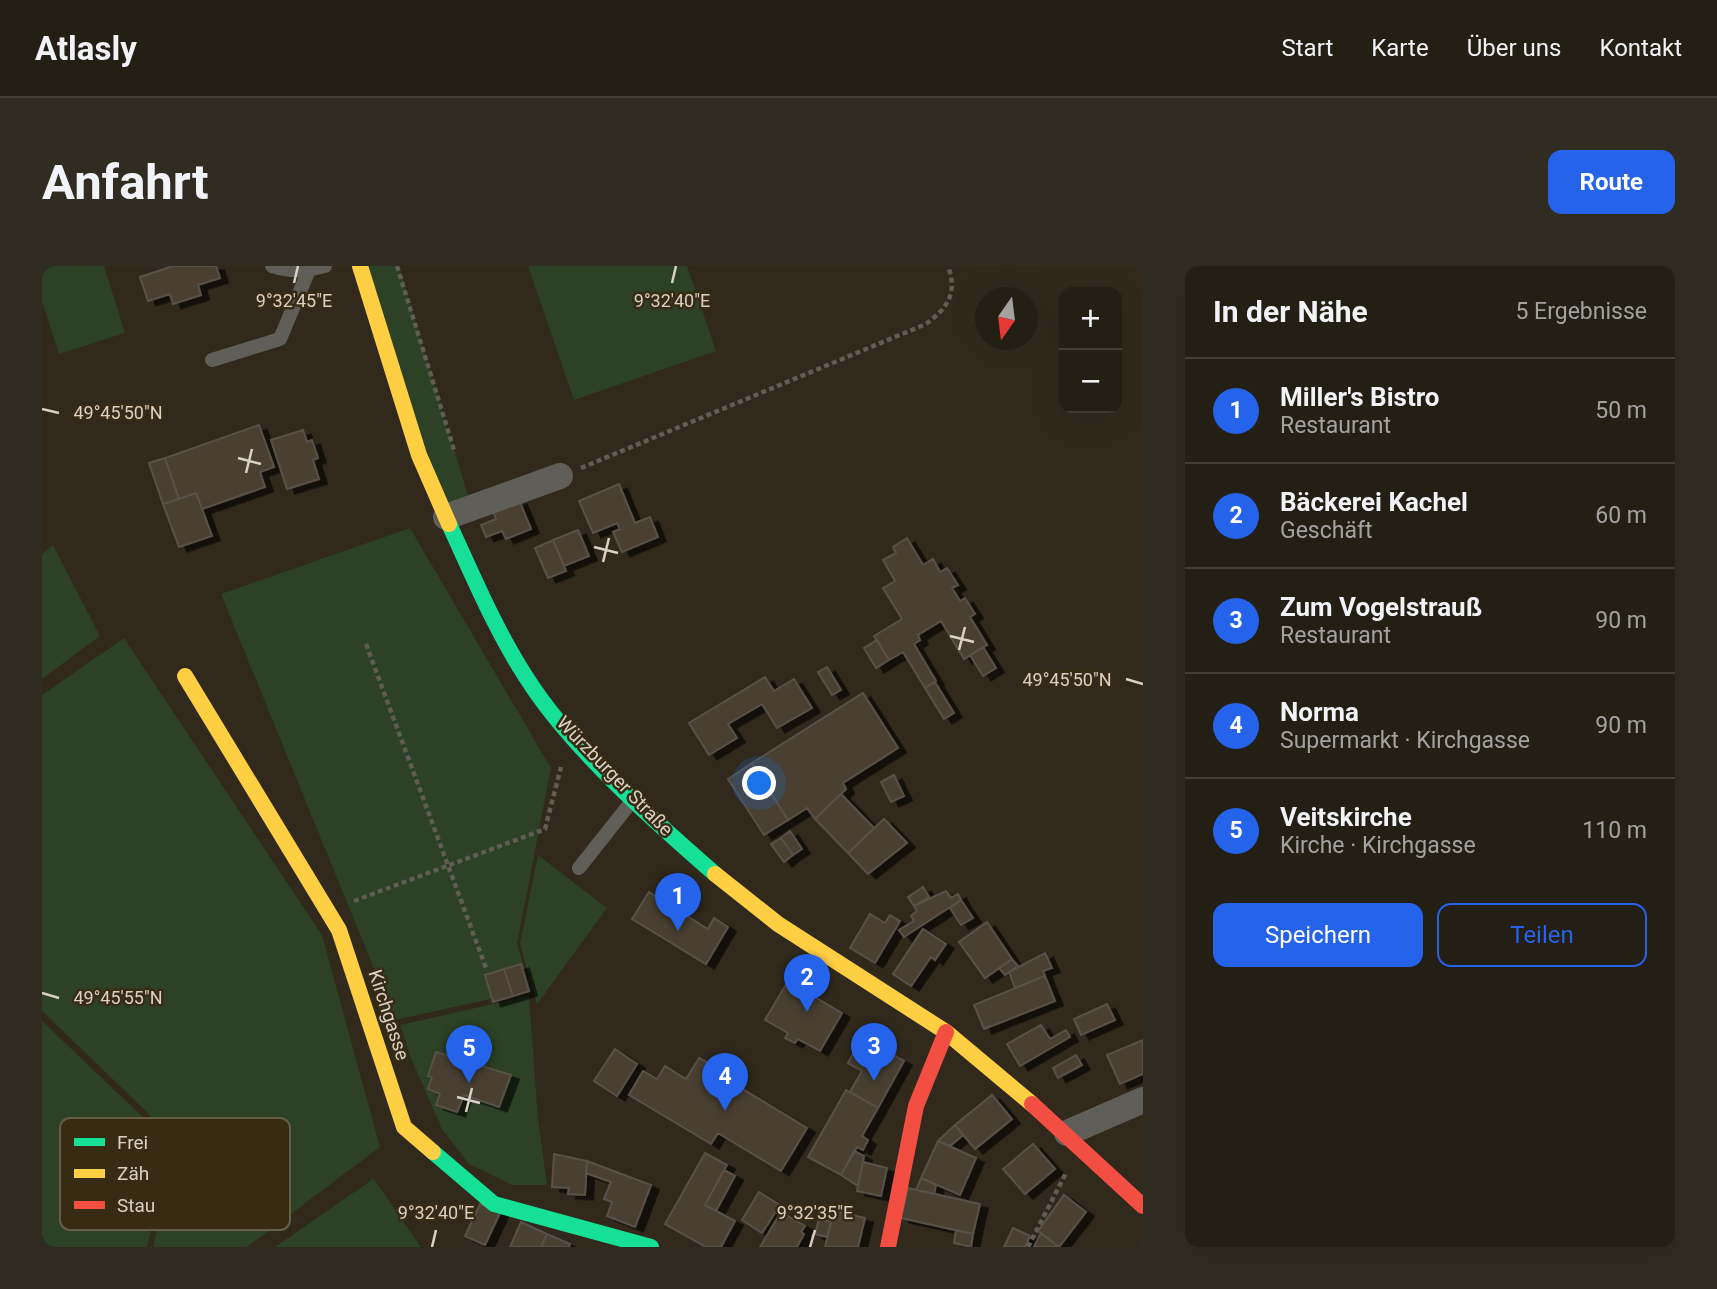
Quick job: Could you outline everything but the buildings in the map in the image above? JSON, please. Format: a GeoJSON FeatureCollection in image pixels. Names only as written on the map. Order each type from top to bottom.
{"type":"FeatureCollection","features":[{"type":"Feature","properties":{"kind":"main road","name":"Würzburger Straße"},"geometry":{"type":"LineString","coordinates":[[360,266],[402,406],[446,517],[484,601],[527,679],[570,732],[633,800],[714,873],[778,924],[946,1032],[1074,1139],[1143,1206]]}},
{"type":"Feature","properties":{"kind":"main road","name":"Kirchgasse"},"geometry":{"type":"LineString","coordinates":[[185,676],[339,930],[404,1127],[494,1204],[651,1247]]}},
{"type":"Feature","properties":{"kind":"main road"},"geometry":{"type":"LineString","coordinates":[[888,1247],[916,1106],[946,1032]]}},
{"type":"Feature","properties":{"kind":"street"},"geometry":{"type":"LineString","coordinates":[[446,517],[560,476]]}},
{"type":"Feature","properties":{"kind":"street"},"geometry":{"type":"LineString","coordinates":[[1074,1139],[1143,1100]]}},
{"type":"Feature","properties":{"kind":"lane"},"geometry":{"type":"LineString","coordinates":[[272,266],[309,271],[325,266]]}},
{"type":"Feature","properties":{"kind":"lane"},"geometry":{"type":"LineString","coordinates":[[212,359],[280,339],[309,271]]}},
{"type":"Feature","properties":{"kind":"lane"},"geometry":{"type":"LineString","coordinates":[[579,868],[633,800]]}},
{"type":"Feature","properties":{"kind":"path"},"geometry":{"type":"LineString","coordinates":[[397,266],[459,466]]}},
{"type":"Feature","properties":{"kind":"path"},"geometry":{"type":"LineString","coordinates":[[560,476],[926,324],[946,309],[953,280],[948,266]]}},
{"type":"Feature","properties":{"kind":"path"},"geometry":{"type":"LineString","coordinates":[[366,643],[486,968]]}},
{"type":"Feature","properties":{"kind":"path"},"geometry":{"type":"LineString","coordinates":[[327,911],[545,830],[570,732]]}},
{"type":"Feature","properties":{"kind":"path"},"geometry":{"type":"LineString","coordinates":[[1028,1247],[1074,1139]]}},
{"type":"Feature","properties":{"kind":"green space"},"geometry":{"type":"Polygon","coordinates":[[[42,266],[104,266],[125,333],[59,354],[42,301],[42,266]]]}},
{"type":"Feature","properties":{"kind":"green space"},"geometry":{"type":"Polygon","coordinates":[[[360,266],[399,266],[471,506],[446,517],[360,266]]]}},
{"type":"Feature","properties":{"kind":"green space"},"geometry":{"type":"Polygon","coordinates":[[[528,266],[687,266],[716,351],[574,400],[528,266]]]}},
{"type":"Feature","properties":{"kind":"green space"},"geometry":{"type":"Polygon","coordinates":[[[410,528],[551,768],[517,944],[531,990],[395,1020],[221,594],[410,528]]]}},
{"type":"Feature","properties":{"kind":"green space"},"geometry":{"type":"Polygon","coordinates":[[[53,545],[100,636],[42,679],[42,554],[53,545]]]}},
{"type":"Feature","properties":{"kind":"green space"},"geometry":{"type":"Polygon","coordinates":[[[124,638],[322,935],[380,1147],[290,1215],[290,1118],[153,1118],[42,1011],[42,695],[124,638]]]}},
{"type":"Feature","properties":{"kind":"green space"},"geometry":{"type":"Polygon","coordinates":[[[538,855],[607,908],[537,1004],[520,944],[538,855]]]}},
{"type":"Feature","properties":{"kind":"green space"},"geometry":{"type":"Polygon","coordinates":[[[529,996],[538,1118],[547,1185],[512,1185],[469,1164],[442,1129],[411,1058],[400,1025],[529,996]]]}},
{"type":"Feature","properties":{"kind":"green space"},"geometry":{"type":"Polygon","coordinates":[[[42,1021],[144,1118],[60,1118],[60,1230],[151,1230],[147,1247],[48,1247],[42,1237],[42,1021]]]}},
{"type":"Feature","properties":{"kind":"green space"},"geometry":{"type":"Polygon","coordinates":[[[373,1179],[421,1247],[275,1247],[373,1179]]]}},
{"type":"Feature","properties":{"kind":"green space"},"geometry":{"type":"Polygon","coordinates":[[[157,1230],[270,1230],[247,1247],[153,1247],[157,1230]]]}},
{"type":"Feature","properties":{"kind":"traffic: fast"},"geometry":{"type":"LineString","coordinates":[[449,524],[504,640],[544,703],[565,730],[614,782],[715,874]]}},
{"type":"Feature","properties":{"kind":"traffic: fast"},"geometry":{"type":"LineString","coordinates":[[433,1152],[494,1204],[651,1247]]}},
{"type":"Feature","properties":{"kind":"traffic: slow"},"geometry":{"type":"LineString","coordinates":[[360,266],[419,455],[449,524]]}},
{"type":"Feature","properties":{"kind":"traffic: slow"},"geometry":{"type":"LineString","coordinates":[[185,676],[339,930],[404,1127],[433,1152]]}},
{"type":"Feature","properties":{"kind":"traffic: slow"},"geometry":{"type":"LineString","coordinates":[[715,874],[778,924],[946,1032],[1032,1104]]}},
{"type":"Feature","properties":{"kind":"traffic: jam"},"geometry":{"type":"LineString","coordinates":[[888,1247],[916,1106],[946,1032]]}},
{"type":"Feature","properties":{"kind":"traffic: jam"},"geometry":{"type":"LineString","coordinates":[[1032,1104],[1143,1206]]}},
{"type":"Feature","properties":{"kind":"place","name":"Miller's Bistro"},"geometry":{"type":"Point","coordinates":[678,931]}},
{"type":"Feature","properties":{"kind":"place","name":"Bäckerei Kachel"},"geometry":{"type":"Point","coordinates":[807,1012]}},
{"type":"Feature","properties":{"kind":"place","name":"Zum Vogelstrauß"},"geometry":{"type":"Point","coordinates":[874,1081]}},
{"type":"Feature","properties":{"kind":"place","name":"Veitskirche"},"geometry":{"type":"Point","coordinates":[469,1083]}},
{"type":"Feature","properties":{"kind":"place","name":"Norma"},"geometry":{"type":"Point","coordinates":[725,1111]}}]}
